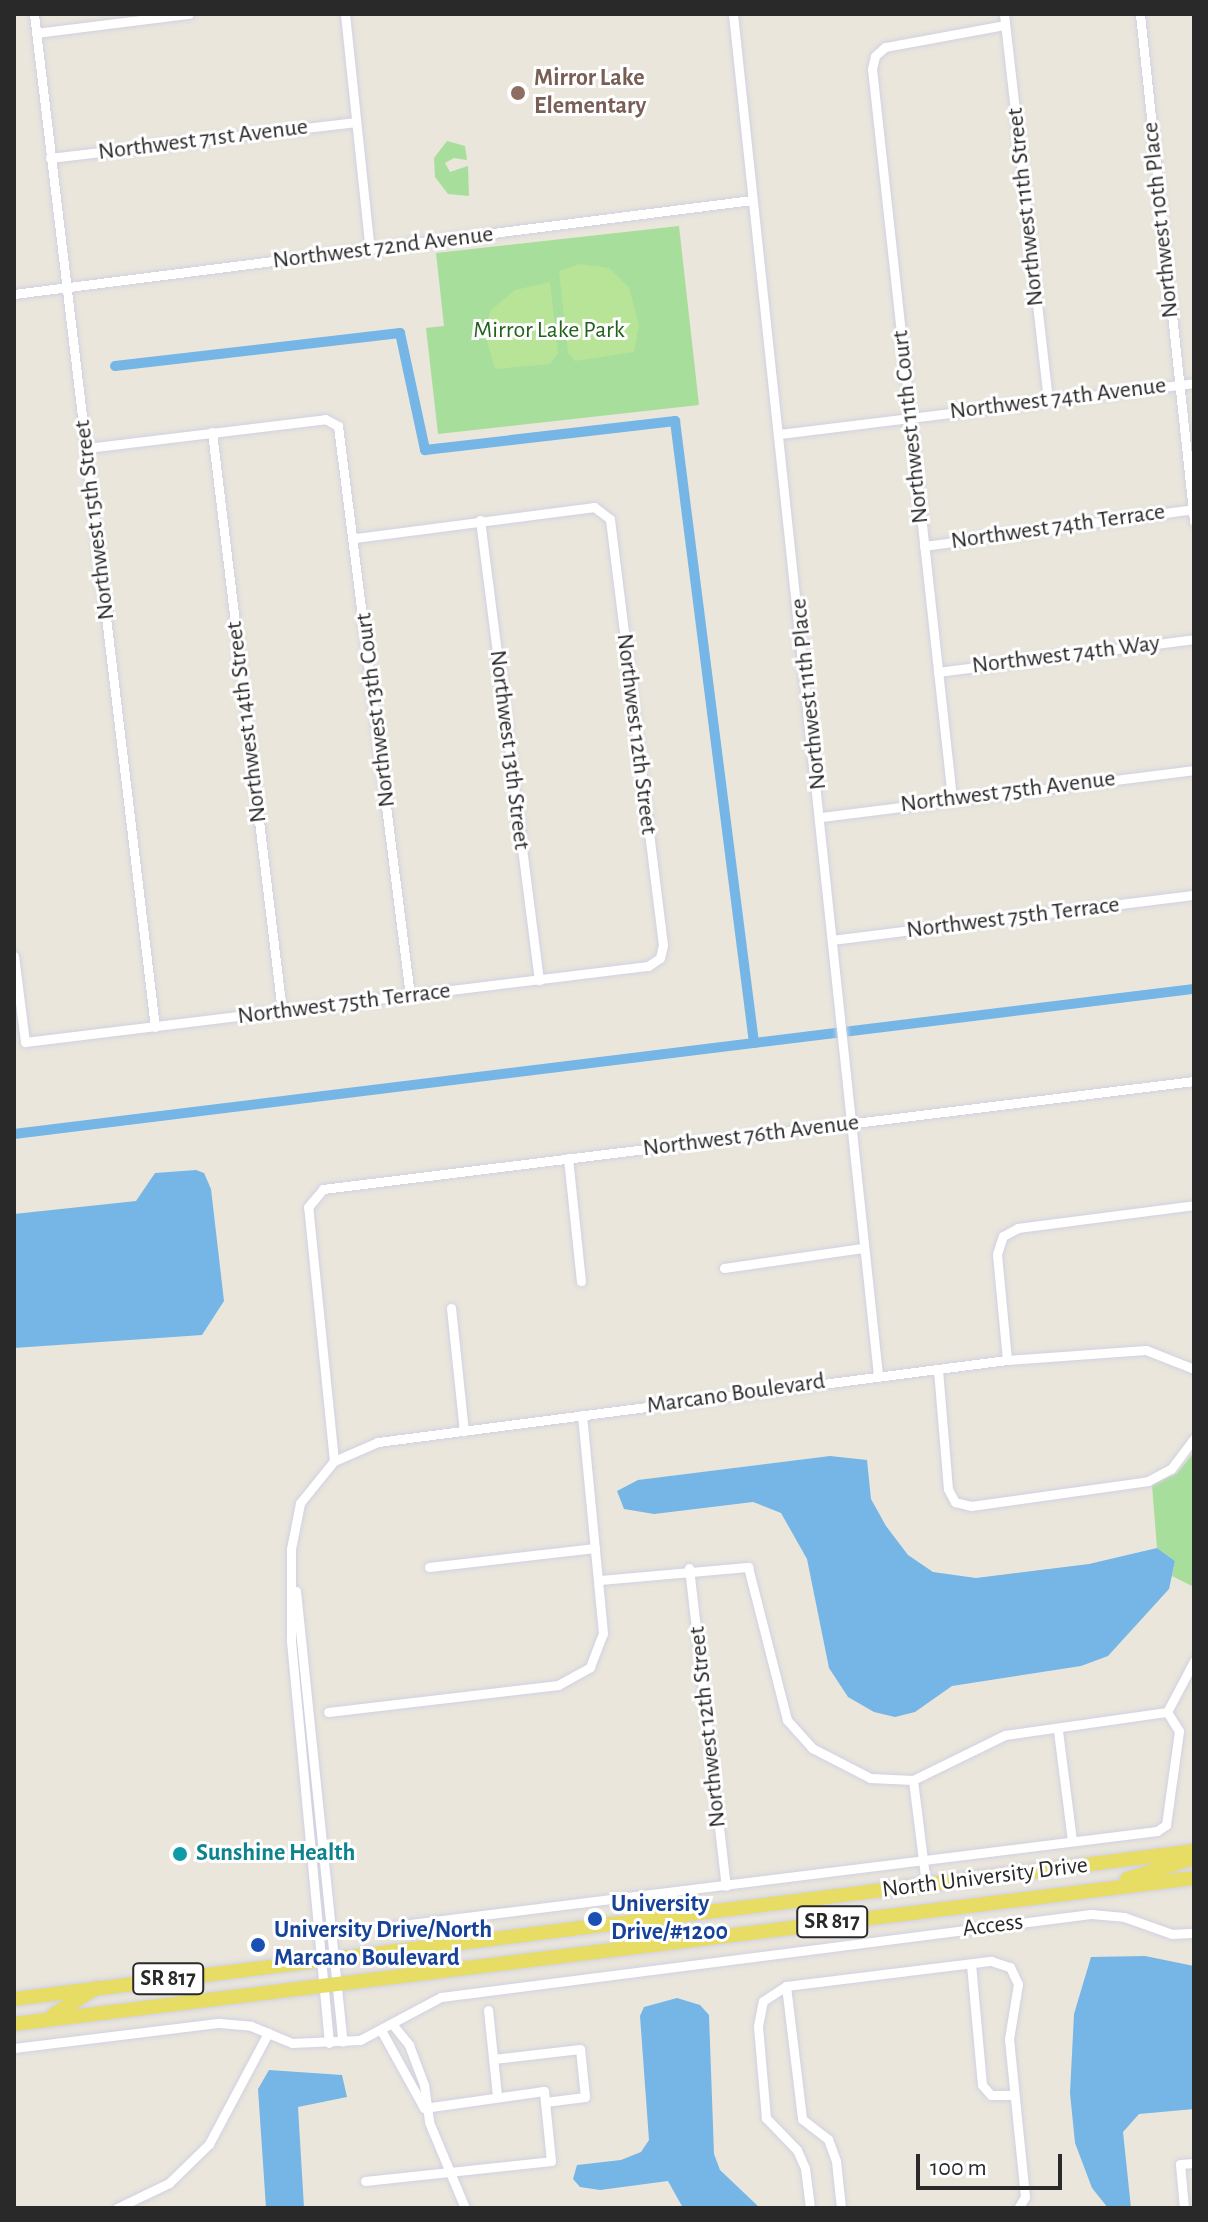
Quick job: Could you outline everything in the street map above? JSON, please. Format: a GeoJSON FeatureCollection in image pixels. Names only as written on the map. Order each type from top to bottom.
{"type":"FeatureCollection","features":[{"type":"Feature","properties":{"kind":"main road","name":"North University Drive"},"geometry":{"type":"LineString","coordinates":[[14,1999],[1194,1851]]}},
{"type":"Feature","properties":{"kind":"main road"},"geometry":{"type":"LineString","coordinates":[[1085,1892],[1194,1858]]}},
{"type":"Feature","properties":{"kind":"main road","name":"North University Drive"},"geometry":{"type":"LineString","coordinates":[[14,2024],[1194,1878]]}},
{"type":"Feature","properties":{"kind":"main road"},"geometry":{"type":"LineString","coordinates":[[942,1908],[952,1882]]}},
{"type":"Feature","properties":{"kind":"main road"},"geometry":{"type":"LineString","coordinates":[[46,2020],[96,1988]]}},
{"type":"Feature","properties":{"kind":"street","name":"Northwest 15th Street"},"geometry":{"type":"LineString","coordinates":[[34,14],[155,1027]]}},
{"type":"Feature","properties":{"kind":"street"},"geometry":{"type":"LineString","coordinates":[[36,33],[189,14]]}},
{"type":"Feature","properties":{"kind":"street"},"geometry":{"type":"LineString","coordinates":[[345,14],[370,250]]}},
{"type":"Feature","properties":{"kind":"street","name":"Northwest 11th Place"},"geometry":{"type":"LineString","coordinates":[[733,14],[822,817],[878,1375]]}},
{"type":"Feature","properties":{"kind":"street","name":"Northwest 10th Place"},"geometry":{"type":"LineString","coordinates":[[1140,14],[1194,521]]}},
{"type":"Feature","properties":{"kind":"street","name":"Northwest 11th Court"},"geometry":{"type":"LineString","coordinates":[[952,798],[909,417],[875,56],[885,47],[1005,19]]}},
{"type":"Feature","properties":{"kind":"street","name":"Northwest 11th Street"},"geometry":{"type":"LineString","coordinates":[[1005,19],[1048,401]]}},
{"type":"Feature","properties":{"kind":"street","name":"Northwest 71st Avenue"},"geometry":{"type":"LineString","coordinates":[[50,158],[356,122]]}},
{"type":"Feature","properties":{"kind":"street","name":"Northwest 72nd Avenue"},"geometry":{"type":"LineString","coordinates":[[14,294],[752,200]]}},
{"type":"Feature","properties":{"kind":"street","name":"Northwest 74th Avenue"},"geometry":{"type":"LineString","coordinates":[[780,434],[1194,383]]}},
{"type":"Feature","properties":{"kind":"street","name":"Northwest 13th Court"},"geometry":{"type":"LineString","coordinates":[[212,432],[325,419],[338,426],[355,538],[410,996]]}},
{"type":"Feature","properties":{"kind":"street"},"geometry":{"type":"LineString","coordinates":[[87,448],[212,432]]}},
{"type":"Feature","properties":{"kind":"street","name":"Northwest 14th Street"},"geometry":{"type":"LineString","coordinates":[[212,432],[282,1011]]}},
{"type":"Feature","properties":{"kind":"street","name":"Northwest 12th Street"},"geometry":{"type":"LineString","coordinates":[[480,520],[594,507],[610,519],[663,945],[660,958]]}},
{"type":"Feature","properties":{"kind":"street","name":"Northwest 74th Terrace"},"geometry":{"type":"LineString","coordinates":[[924,546],[1193,509]]}},
{"type":"Feature","properties":{"kind":"street"},"geometry":{"type":"LineString","coordinates":[[355,538],[480,520]]}},
{"type":"Feature","properties":{"kind":"street","name":"Northwest 13th Street"},"geometry":{"type":"LineString","coordinates":[[480,520],[539,980]]}},
{"type":"Feature","properties":{"kind":"street","name":"Northwest 74th Way"},"geometry":{"type":"LineString","coordinates":[[938,672],[1194,639]]}},
{"type":"Feature","properties":{"kind":"street","name":"Northwest 75th Avenue"},"geometry":{"type":"LineString","coordinates":[[822,817],[952,798],[1194,770]]}},
{"type":"Feature","properties":{"kind":"street","name":"Northwest 75th Terrace"},"geometry":{"type":"LineString","coordinates":[[832,940],[1194,895]]}},
{"type":"Feature","properties":{"kind":"street","name":"Northwest 75th Terrace"},"geometry":{"type":"LineString","coordinates":[[14,956],[25,1042],[648,966],[660,958]]}},
{"type":"Feature","properties":{"kind":"street","name":"Northwest 76th Avenue"},"geometry":{"type":"LineString","coordinates":[[334,1461],[311,1198],[323,1189],[1194,1081]]}},
{"type":"Feature","properties":{"kind":"street"},"geometry":{"type":"LineString","coordinates":[[568,1158],[581,1281]]}},
{"type":"Feature","properties":{"kind":"street"},"geometry":{"type":"LineString","coordinates":[[1007,1360],[997,1254],[1003,1236],[1018,1228],[1194,1205]]}},
{"type":"Feature","properties":{"kind":"street"},"geometry":{"type":"LineString","coordinates":[[724,1268],[863,1248]]}},
{"type":"Feature","properties":{"kind":"street"},"geometry":{"type":"LineString","coordinates":[[451,1308],[464,1431]]}},
{"type":"Feature","properties":{"kind":"street","name":"Marcano Boulevard"},"geometry":{"type":"LineString","coordinates":[[328,1958],[291,1639],[291,1534],[300,1503],[334,1461],[378,1442],[1007,1360],[1146,1350],[1194,1369]]}},
{"type":"Feature","properties":{"kind":"street"},"geometry":{"type":"LineString","coordinates":[[938,1370],[948,1489],[955,1502],[971,1506],[1148,1481],[1171,1469],[1194,1439]]}},
{"type":"Feature","properties":{"kind":"street"},"geometry":{"type":"LineString","coordinates":[[328,1712],[558,1685],[590,1667],[603,1633],[582,1415]]}},
{"type":"Feature","properties":{"kind":"street"},"geometry":{"type":"LineString","coordinates":[[429,1567],[595,1548]]}},
{"type":"Feature","properties":{"kind":"street"},"geometry":{"type":"LineString","coordinates":[[599,1580],[689,1568],[748,1567],[787,1720],[812,1748],[870,1778],[913,1780],[1005,1735],[1058,1731],[1167,1712]]}},
{"type":"Feature","properties":{"kind":"street","name":"Northwest 12th Street"},"geometry":{"type":"LineString","coordinates":[[689,1568],[726,1886]]}},
{"type":"Feature","properties":{"kind":"street"},"geometry":{"type":"LineString","coordinates":[[1167,1712],[1194,1661]]}},
{"type":"Feature","properties":{"kind":"street"},"geometry":{"type":"LineString","coordinates":[[386,1927],[922,1862],[1163,1829],[1179,1731],[1167,1712]]}},
{"type":"Feature","properties":{"kind":"street"},"geometry":{"type":"LineString","coordinates":[[1058,1731],[1072,1841]]}},
{"type":"Feature","properties":{"kind":"street"},"geometry":{"type":"LineString","coordinates":[[913,1780],[926,1885]]}},
{"type":"Feature","properties":{"kind":"street","name":"Access"},"geometry":{"type":"LineString","coordinates":[[14,2048],[219,2023],[268,2033],[292,2043],[343,2042],[382,2032],[441,1997],[1091,1914],[1124,1917],[1172,1934],[1194,1933]]}},
{"type":"Feature","properties":{"kind":"street"},"geometry":{"type":"LineString","coordinates":[[328,1958],[343,2042]]}},
{"type":"Feature","properties":{"kind":"street"},"geometry":{"type":"LineString","coordinates":[[810,2208],[805,2168],[797,2150],[766,2118],[759,2061],[758,2013],[763,2001],[786,1986],[1002,1963],[1018,1984],[1009,2039],[1025,2197],[1018,2208]]}},
{"type":"Feature","properties":{"kind":"street"},"geometry":{"type":"LineString","coordinates":[[971,1964],[982,2085],[991,2095],[1014,2095]]}},
{"type":"Feature","properties":{"kind":"street"},"geometry":{"type":"LineString","coordinates":[[329,2043],[331,1984]]}},
{"type":"Feature","properties":{"kind":"street"},"geometry":{"type":"LineString","coordinates":[[786,1986],[802,2119],[828,2139],[841,2208]]}},
{"type":"Feature","properties":{"kind":"street"},"geometry":{"type":"LineString","coordinates":[[488,2010],[497,2096]]}},
{"type":"Feature","properties":{"kind":"street"},"geometry":{"type":"LineString","coordinates":[[393,2025],[418,2068],[424,2108]]}},
{"type":"Feature","properties":{"kind":"street"},"geometry":{"type":"LineString","coordinates":[[382,2032],[424,2108],[465,2208]]}},
{"type":"Feature","properties":{"kind":"street"},"geometry":{"type":"LineString","coordinates":[[117,2208],[169,2183],[209,2144],[268,2033]]}},
{"type":"Feature","properties":{"kind":"street"},"geometry":{"type":"LineString","coordinates":[[494,2059],[580,2049],[585,2097],[545,2102]]}},
{"type":"Feature","properties":{"kind":"street"},"geometry":{"type":"LineString","coordinates":[[365,2181],[551,2161],[544,2091],[424,2108]]}},
{"type":"Feature","properties":{"kind":"street"},"geometry":{"type":"LineString","coordinates":[[1184,2208],[1180,2164],[1194,2163]]}},
{"type":"Feature","properties":{"kind":"green space"},"geometry":{"type":"Polygon","coordinates":[[[447,141],[465,146],[467,160],[454,158],[445,163],[450,172],[468,166],[469,196],[448,194],[435,177],[434,158],[447,141]]]}},
{"type":"Feature","properties":{"kind":"green space","name":"Mirror Lake Park"},"geometry":{"type":"Polygon","coordinates":[[[679,226],[699,405],[438,434],[426,328],[444,326],[436,253],[679,226]]]}},
{"type":"Feature","properties":{"kind":"green space"},"geometry":{"type":"Polygon","coordinates":[[[579,264],[609,268],[629,288],[639,325],[634,352],[575,361],[568,353],[559,271],[579,264]]]}},
{"type":"Feature","properties":{"kind":"green space"},"geometry":{"type":"Polygon","coordinates":[[[550,282],[558,353],[550,364],[495,369],[484,330],[491,310],[515,290],[550,282]]]}},
{"type":"Feature","properties":{"kind":"green space"},"geometry":{"type":"Polygon","coordinates":[[[1194,1452],[1194,1587],[1172,1576],[1175,1561],[1157,1548],[1152,1485],[1177,1473],[1194,1452]]]}},
{"type":"Feature","properties":{"kind":"water"},"geometry":{"type":"Polygon","coordinates":[[[196,1170],[204,1173],[211,1189],[224,1301],[202,1335],[14,1348],[14,1214],[136,1201],[155,1173],[196,1170]]]}},
{"type":"Feature","properties":{"kind":"water"},"geometry":{"type":"Polygon","coordinates":[[[830,1456],[867,1460],[871,1499],[886,1526],[908,1555],[933,1572],[976,1578],[1089,1564],[1157,1548],[1175,1561],[1169,1589],[1108,1656],[1081,1666],[952,1686],[915,1712],[895,1717],[874,1712],[848,1697],[829,1668],[807,1559],[781,1513],[753,1502],[654,1514],[624,1509],[617,1491],[638,1480],[830,1456]]]}},
{"type":"Feature","properties":{"kind":"water"},"geometry":{"type":"Polygon","coordinates":[[[1145,1956],[1194,1966],[1194,2109],[1139,2114],[1123,2132],[1131,2208],[1108,2208],[1092,2188],[1075,2143],[1070,2093],[1074,2014],[1091,1957],[1145,1956]]]}},
{"type":"Feature","properties":{"kind":"water"},"geometry":{"type":"Polygon","coordinates":[[[677,1998],[700,2005],[709,2015],[714,2154],[720,2170],[760,2208],[683,2208],[668,2181],[600,2190],[580,2187],[573,2179],[577,2165],[621,2160],[641,2152],[649,2140],[640,2016],[644,2007],[677,1998]]]}},
{"type":"Feature","properties":{"kind":"water"},"geometry":{"type":"Polygon","coordinates":[[[269,2070],[342,2075],[347,2097],[298,2107],[304,2208],[266,2208],[258,2089],[269,2070]]]}},
{"type":"Feature","properties":{"kind":"waterway"},"geometry":{"type":"LineString","coordinates":[[115,366],[400,333],[425,450],[675,421],[754,1043]]}},
{"type":"Feature","properties":{"kind":"waterway"},"geometry":{"type":"LineString","coordinates":[[14,1134],[1194,989]]}},
{"type":"Feature","properties":{"kind":"place","name":"Mirror Lake Elementary"},"geometry":{"type":"Point","coordinates":[518,93]}},
{"type":"Feature","properties":{"kind":"place","name":"Sunshine Health"},"geometry":{"type":"Point","coordinates":[180,1854]}},
{"type":"Feature","properties":{"kind":"place","name":"University Drive/#1200"},"geometry":{"type":"Point","coordinates":[595,1919]}},
{"type":"Feature","properties":{"kind":"place","name":"University Drive/North Marcano Boulevard"},"geometry":{"type":"Point","coordinates":[258,1945]}}]}
